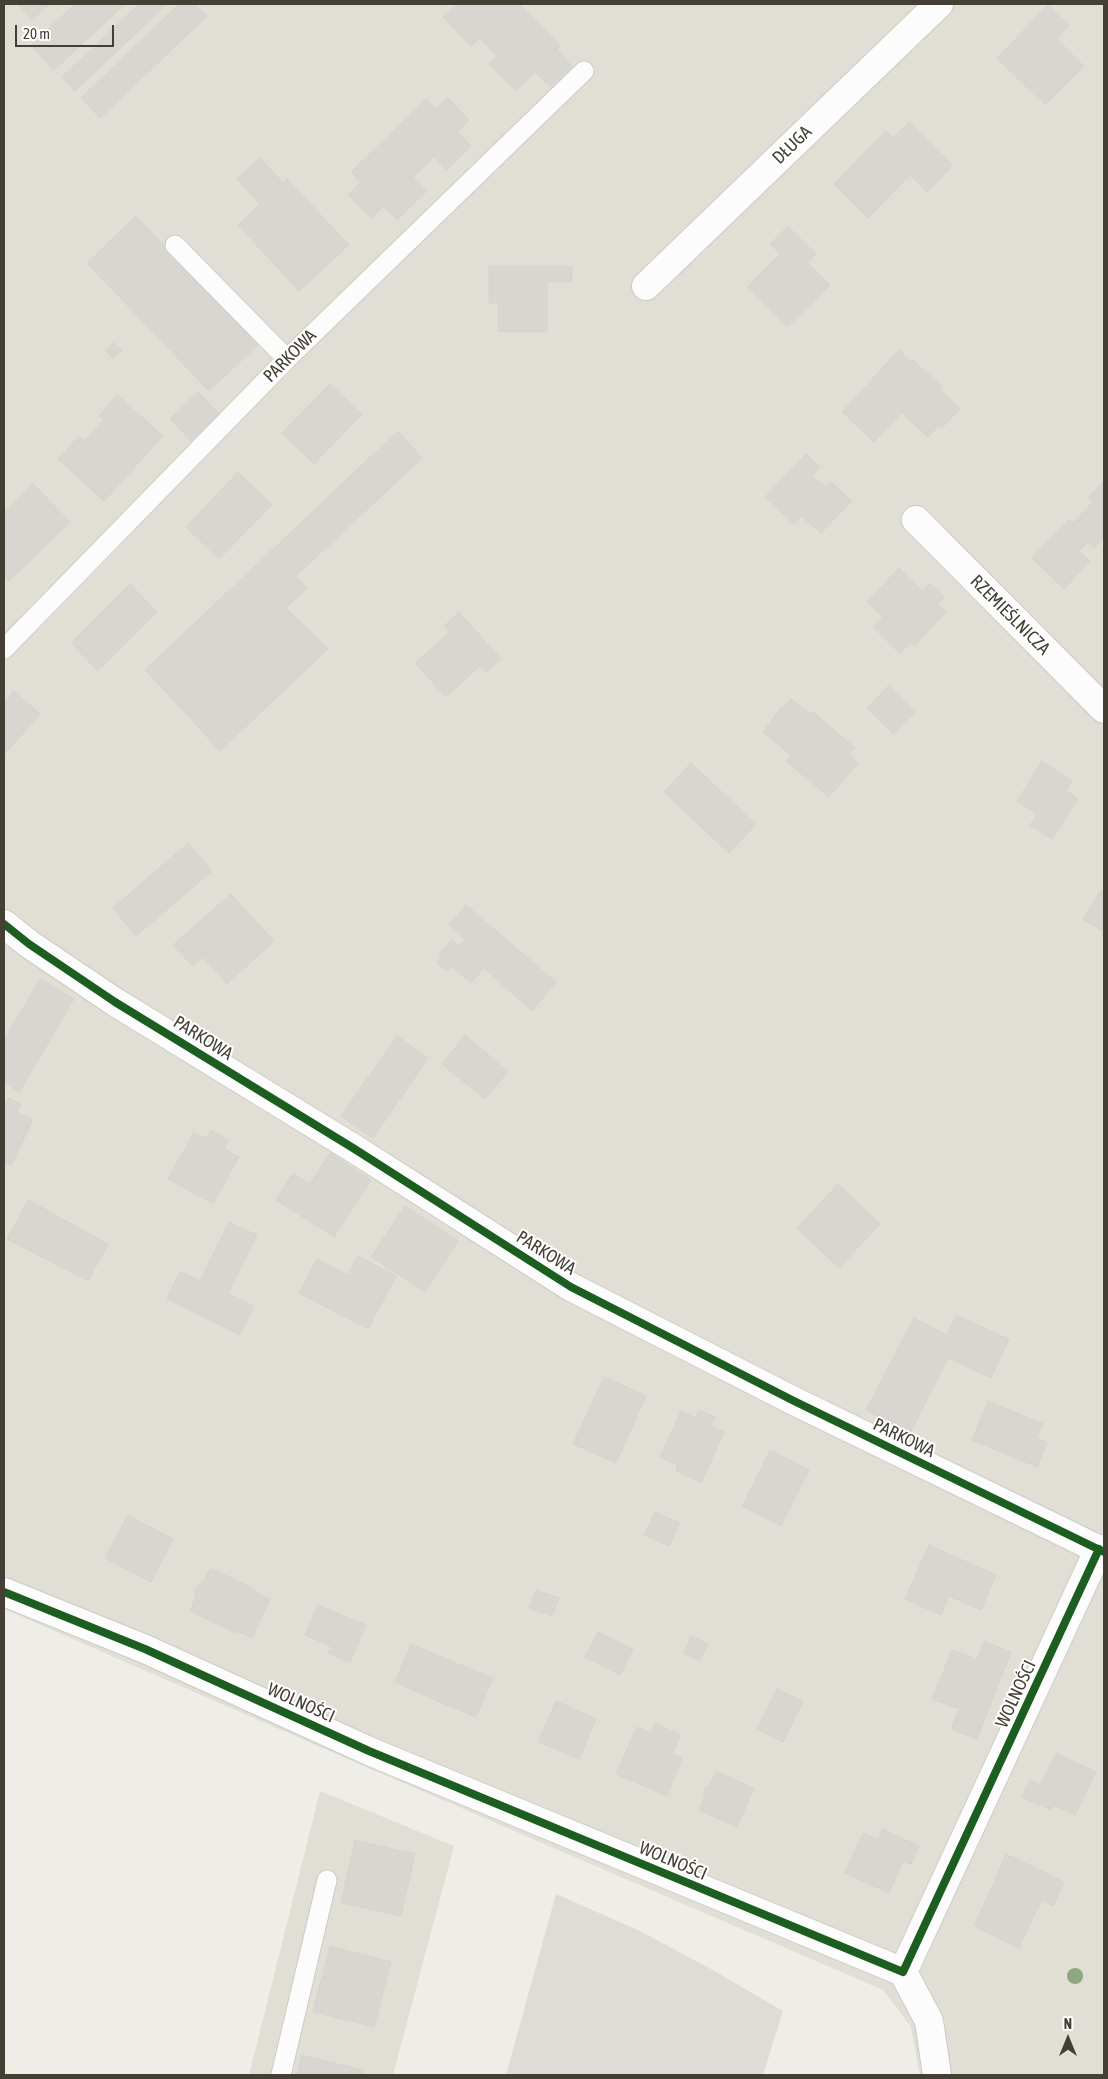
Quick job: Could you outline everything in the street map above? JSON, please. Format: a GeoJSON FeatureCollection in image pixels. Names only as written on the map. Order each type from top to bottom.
{"type":"FeatureCollection","features":[{"type":"Feature","properties":{"kind":"street","name":"DŁUGA"},"geometry":{"type":"LineString","coordinates":[[646,286],[939,4]]}},
{"type":"Feature","properties":{"kind":"street","name":"RZEMIEŚLNICZA"},"geometry":{"type":"LineString","coordinates":[[916,520],[1104,709]]}},
{"type":"Feature","properties":{"kind":"street","name":"PARKOWA"},"geometry":{"type":"LineString","coordinates":[[4,924],[29,944],[115,1002],[353,1148],[570,1287],[794,1402],[1102,1550]]}},
{"type":"Feature","properties":{"kind":"street","name":"WOLNOŚCI"},"geometry":{"type":"LineString","coordinates":[[4,1592],[145,1648],[369,1751],[903,1972],[1102,1550]]}},
{"type":"Feature","properties":{"kind":"street"},"geometry":{"type":"LineString","coordinates":[[903,1972],[928,2021],[937,2075]]}},
{"type":"Feature","properties":{"kind":"lane","name":"PARKOWA"},"geometry":{"type":"LineString","coordinates":[[4,649],[287,359],[584,70]]}},
{"type":"Feature","properties":{"kind":"lane"},"geometry":{"type":"LineString","coordinates":[[175,245],[287,359]]}},
{"type":"Feature","properties":{"kind":"lane"},"geometry":{"type":"LineString","coordinates":[[281,2075],[327,1880]]}},
{"type":"Feature","properties":{"kind":"shaded area"},"geometry":{"type":"Polygon","coordinates":[[[4,4],[1104,4],[1104,2075],[920,2075],[911,2027],[883,1990],[4,1609],[4,4]]]}},
{"type":"Feature","properties":{"kind":"shaded area"},"geometry":{"type":"Polygon","coordinates":[[[320,1791],[454,1846],[393,2075],[249,2075],[320,1791]]]}},
{"type":"Feature","properties":{"kind":"shaded area"},"geometry":{"type":"Polygon","coordinates":[[[556,1894],[640,1931],[711,1969],[783,2011],[763,2075],[506,2075],[556,1894]]]}},
{"type":"Feature","properties":{"kind":"building"},"geometry":{"type":"Polygon","coordinates":[[[17,4],[49,4],[32,20],[17,4]]]}},
{"type":"Feature","properties":{"kind":"building"},"geometry":{"type":"Polygon","coordinates":[[[75,4],[125,4],[54,70],[31,45],[75,4]]]}},
{"type":"Feature","properties":{"kind":"building"},"geometry":{"type":"Polygon","coordinates":[[[139,4],[167,4],[75,91],[62,77],[139,4]]]}},
{"type":"Feature","properties":{"kind":"building"},"geometry":{"type":"Polygon","coordinates":[[[179,4],[195,4],[207,16],[100,118],[81,98],[179,4]]]}},
{"type":"Feature","properties":{"kind":"building"},"geometry":{"type":"Polygon","coordinates":[[[458,4],[519,4],[561,46],[516,91],[489,64],[497,56],[480,38],[471,46],[443,17],[458,4]]]}},
{"type":"Feature","properties":{"kind":"building"},"geometry":{"type":"Polygon","coordinates":[[[1048,5],[1069,25],[1057,39],[1084,66],[1045,105],[997,58],[1048,5]]]}},
{"type":"Feature","properties":{"kind":"building"},"geometry":{"type":"Polygon","coordinates":[[[557,50],[572,66],[550,87],[535,72],[557,50]]]}},
{"type":"Feature","properties":{"kind":"building"},"geometry":{"type":"Polygon","coordinates":[[[448,98],[469,120],[457,132],[435,109],[448,98]]]}},
{"type":"Feature","properties":{"kind":"building"},"geometry":{"type":"Polygon","coordinates":[[[426,99],[471,146],[447,170],[434,157],[413,177],[427,191],[397,220],[351,172],[426,99]]]}},
{"type":"Feature","properties":{"kind":"building"},"geometry":{"type":"Polygon","coordinates":[[[909,122],[953,165],[927,192],[910,175],[868,218],[834,184],[886,131],[893,138],[909,122]]]}},
{"type":"Feature","properties":{"kind":"building"},"geometry":{"type":"Polygon","coordinates":[[[260,158],[283,183],[260,204],[237,179],[260,158]]]}},
{"type":"Feature","properties":{"kind":"building"},"geometry":{"type":"Polygon","coordinates":[[[287,179],[349,245],[299,291],[238,225],[287,179]]]}},
{"type":"Feature","properties":{"kind":"building"},"geometry":{"type":"Polygon","coordinates":[[[361,182],[384,206],[371,218],[348,195],[361,182]]]}},
{"type":"Feature","properties":{"kind":"building"},"geometry":{"type":"Polygon","coordinates":[[[136,216],[258,345],[209,391],[87,263],[136,216]]]}},
{"type":"Feature","properties":{"kind":"building"},"geometry":{"type":"Polygon","coordinates":[[[788,226],[816,254],[807,262],[830,285],[787,327],[747,287],[780,254],[770,244],[788,226]]]}},
{"type":"Feature","properties":{"kind":"building"},"geometry":{"type":"Polygon","coordinates":[[[489,266],[572,266],[572,282],[547,282],[547,332],[498,332],[498,303],[489,303],[489,266]]]}},
{"type":"Feature","properties":{"kind":"building"},"geometry":{"type":"Polygon","coordinates":[[[114,343],[122,350],[113,359],[105,350],[114,343]]]}},
{"type":"Feature","properties":{"kind":"building"},"geometry":{"type":"Polygon","coordinates":[[[899,350],[910,361],[912,359],[943,388],[941,390],[960,409],[942,428],[939,425],[928,437],[902,413],[874,442],[842,412],[899,350]]]}},
{"type":"Feature","properties":{"kind":"building"},"geometry":{"type":"Polygon","coordinates":[[[330,384],[362,414],[314,464],[282,433],[330,384]]]}},
{"type":"Feature","properties":{"kind":"building"},"geometry":{"type":"Polygon","coordinates":[[[198,392],[219,414],[191,441],[170,419],[198,392]]]}},
{"type":"Feature","properties":{"kind":"building"},"geometry":{"type":"Polygon","coordinates":[[[117,395],[163,436],[104,501],[58,459],[79,436],[85,441],[104,420],[99,416],[117,395]]]}},
{"type":"Feature","properties":{"kind":"building"},"geometry":{"type":"Polygon","coordinates":[[[398,431],[422,458],[296,576],[272,550],[398,431]]]}},
{"type":"Feature","properties":{"kind":"building"},"geometry":{"type":"Polygon","coordinates":[[[806,454],[820,467],[812,476],[825,486],[831,482],[852,501],[821,533],[801,516],[794,524],[765,497],[806,454]]]}},
{"type":"Feature","properties":{"kind":"building"},"geometry":{"type":"Polygon","coordinates":[[[238,472],[272,505],[219,559],[186,527],[238,472]]]}},
{"type":"Feature","properties":{"kind":"building"},"geometry":{"type":"Polygon","coordinates":[[[1104,481],[1104,537],[1094,548],[1088,542],[1079,551],[1090,561],[1064,589],[1032,558],[1069,519],[1073,523],[1093,502],[1089,497],[1104,481]]]}},
{"type":"Feature","properties":{"kind":"building"},"geometry":{"type":"Polygon","coordinates":[[[33,484],[70,522],[9,581],[4,576],[4,513],[33,484]]]}},
{"type":"Feature","properties":{"kind":"building"},"geometry":{"type":"Polygon","coordinates":[[[272,550],[307,588],[180,707],[145,670],[272,550]]]}},
{"type":"Feature","properties":{"kind":"building"},"geometry":{"type":"Polygon","coordinates":[[[899,568],[923,591],[930,583],[945,597],[937,605],[946,612],[914,646],[910,643],[900,654],[873,627],[883,617],[867,602],[899,568]]]}},
{"type":"Feature","properties":{"kind":"building"},"geometry":{"type":"Polygon","coordinates":[[[130,584],[157,612],[98,671],[71,643],[130,584]]]}},
{"type":"Feature","properties":{"kind":"building"},"geometry":{"type":"Polygon","coordinates":[[[285,607],[328,649],[220,751],[180,707],[285,607]]]}},
{"type":"Feature","properties":{"kind":"building"},"geometry":{"type":"Polygon","coordinates":[[[459,612],[501,659],[486,672],[480,666],[446,697],[415,663],[450,632],[444,626],[459,612]]]}},
{"type":"Feature","properties":{"kind":"building"},"geometry":{"type":"Polygon","coordinates":[[[889,685],[916,712],[893,734],[867,708],[889,685]]]}},
{"type":"Feature","properties":{"kind":"building"},"geometry":{"type":"Polygon","coordinates":[[[14,691],[40,714],[4,755],[4,702],[14,691]]]}},
{"type":"Feature","properties":{"kind":"building"},"geometry":{"type":"Polygon","coordinates":[[[791,699],[810,714],[813,712],[855,748],[849,754],[858,763],[829,797],[786,761],[791,755],[763,732],[781,707],[783,708],[791,699]]]}},
{"type":"Feature","properties":{"kind":"building"},"geometry":{"type":"Polygon","coordinates":[[[1042,761],[1072,781],[1066,790],[1078,799],[1052,839],[1030,825],[1037,814],[1017,801],[1042,761]]]}},
{"type":"Feature","properties":{"kind":"building"},"geometry":{"type":"Polygon","coordinates":[[[691,763],[756,824],[729,853],[664,792],[691,763]]]}},
{"type":"Feature","properties":{"kind":"building"},"geometry":{"type":"Polygon","coordinates":[[[188,843],[212,871],[136,936],[113,908],[188,843]]]}},
{"type":"Feature","properties":{"kind":"building"},"geometry":{"type":"Polygon","coordinates":[[[1101,890],[1104,893],[1104,932],[1083,919],[1101,890]]]}},
{"type":"Feature","properties":{"kind":"building"},"geometry":{"type":"Polygon","coordinates":[[[231,894],[274,941],[227,984],[203,957],[193,966],[173,945],[231,894]]]}},
{"type":"Feature","properties":{"kind":"building"},"geometry":{"type":"Polygon","coordinates":[[[466,905],[556,982],[532,1011],[459,946],[465,939],[449,925],[466,905]]]}},
{"type":"Feature","properties":{"kind":"building"},"geometry":{"type":"Polygon","coordinates":[[[452,940],[483,969],[471,983],[451,966],[447,971],[437,963],[441,958],[438,955],[452,940]]]}},
{"type":"Feature","properties":{"kind":"building"},"geometry":{"type":"Polygon","coordinates":[[[40,979],[74,999],[19,1092],[4,1082],[4,1040],[40,979]]]}},
{"type":"Feature","properties":{"kind":"building"},"geometry":{"type":"Polygon","coordinates":[[[465,1035],[508,1071],[485,1099],[442,1064],[465,1035]]]}},
{"type":"Feature","properties":{"kind":"building"},"geometry":{"type":"Polygon","coordinates":[[[397,1036],[428,1058],[373,1138],[341,1116],[397,1036]]]}},
{"type":"Feature","properties":{"kind":"building"},"geometry":{"type":"Polygon","coordinates":[[[8,1098],[21,1104],[17,1112],[33,1120],[11,1165],[4,1162],[4,1105],[8,1098]]]}},
{"type":"Feature","properties":{"kind":"building"},"geometry":{"type":"Polygon","coordinates":[[[211,1130],[229,1140],[224,1149],[239,1157],[213,1204],[168,1179],[194,1132],[206,1139],[211,1130]]]}},
{"type":"Feature","properties":{"kind":"building"},"geometry":{"type":"Polygon","coordinates":[[[330,1153],[371,1180],[334,1237],[276,1200],[293,1173],[310,1184],[330,1153]]]}},
{"type":"Feature","properties":{"kind":"building"},"geometry":{"type":"Polygon","coordinates":[[[838,1184],[880,1224],[839,1268],[797,1228],[838,1184]]]}},
{"type":"Feature","properties":{"kind":"building"},"geometry":{"type":"Polygon","coordinates":[[[28,1200],[108,1244],[88,1281],[7,1239],[28,1200]]]}},
{"type":"Feature","properties":{"kind":"building"},"geometry":{"type":"Polygon","coordinates":[[[405,1206],[458,1241],[425,1292],[371,1257],[405,1206]]]}},
{"type":"Feature","properties":{"kind":"building"},"geometry":{"type":"Polygon","coordinates":[[[229,1222],[257,1235],[228,1293],[254,1306],[240,1335],[167,1299],[180,1271],[200,1281],[229,1222]]]}},
{"type":"Feature","properties":{"kind":"building"},"geometry":{"type":"Polygon","coordinates":[[[358,1256],[396,1276],[368,1329],[299,1293],[317,1259],[348,1275],[358,1256]]]}},
{"type":"Feature","properties":{"kind":"building"},"geometry":{"type":"Polygon","coordinates":[[[956,1315],[1009,1339],[991,1378],[938,1353],[956,1315]]]}},
{"type":"Feature","properties":{"kind":"building"},"geometry":{"type":"Polygon","coordinates":[[[914,1318],[947,1335],[938,1353],[948,1358],[910,1433],[866,1410],[914,1318]]]}},
{"type":"Feature","properties":{"kind":"building"},"geometry":{"type":"Polygon","coordinates":[[[604,1377],[646,1396],[616,1463],[573,1444],[604,1377]]]}},
{"type":"Feature","properties":{"kind":"building"},"geometry":{"type":"Polygon","coordinates":[[[988,1401],[1043,1424],[1037,1438],[1047,1442],[1037,1467],[972,1440],[988,1401]]]}},
{"type":"Feature","properties":{"kind":"building"},"geometry":{"type":"Polygon","coordinates":[[[699,1410],[715,1417],[711,1426],[724,1432],[701,1483],[676,1471],[678,1466],[660,1457],[681,1411],[695,1418],[699,1410]]]}},
{"type":"Feature","properties":{"kind":"building"},"geometry":{"type":"Polygon","coordinates":[[[770,1450],[809,1470],[781,1526],[742,1506],[770,1450]]]}},
{"type":"Feature","properties":{"kind":"building"},"geometry":{"type":"Polygon","coordinates":[[[655,1512],[680,1523],[669,1546],[644,1535],[655,1512]]]}},
{"type":"Feature","properties":{"kind":"building"},"geometry":{"type":"Polygon","coordinates":[[[128,1515],[173,1539],[151,1582],[105,1558],[128,1515]]]}},
{"type":"Feature","properties":{"kind":"building"},"geometry":{"type":"Polygon","coordinates":[[[929,1545],[996,1575],[981,1610],[949,1596],[941,1615],[905,1599],[929,1545]]]}},
{"type":"Feature","properties":{"kind":"building"},"geometry":{"type":"Polygon","coordinates":[[[210,1568],[256,1590],[255,1592],[270,1599],[252,1638],[237,1631],[236,1633],[190,1611],[196,1596],[194,1591],[198,1585],[203,1583],[210,1568]]]}},
{"type":"Feature","properties":{"kind":"building"},"geometry":{"type":"Polygon","coordinates":[[[536,1590],[559,1598],[552,1616],[529,1608],[536,1590]]]}},
{"type":"Feature","properties":{"kind":"building"},"geometry":{"type":"Polygon","coordinates":[[[318,1605],[366,1625],[350,1663],[328,1653],[331,1646],[305,1635],[318,1605]]]}},
{"type":"Feature","properties":{"kind":"building"},"geometry":{"type":"Polygon","coordinates":[[[598,1632],[633,1649],[620,1675],[585,1657],[598,1632]]]}},
{"type":"Feature","properties":{"kind":"building"},"geometry":{"type":"Polygon","coordinates":[[[691,1636],[708,1644],[700,1661],[684,1653],[691,1636]]]}},
{"type":"Feature","properties":{"kind":"building"},"geometry":{"type":"Polygon","coordinates":[[[984,1641],[1011,1652],[977,1739],[951,1729],[959,1709],[932,1699],[952,1650],[977,1659],[984,1641]]]}},
{"type":"Feature","properties":{"kind":"building"},"geometry":{"type":"Polygon","coordinates":[[[411,1644],[451,1661],[435,1700],[395,1682],[411,1644]]]}},
{"type":"Feature","properties":{"kind":"building"},"geometry":{"type":"Polygon","coordinates":[[[451,1661],[493,1678],[476,1717],[435,1700],[451,1661]]]}},
{"type":"Feature","properties":{"kind":"building"},"geometry":{"type":"Polygon","coordinates":[[[777,1689],[803,1701],[783,1742],[757,1729],[777,1689]]]}},
{"type":"Feature","properties":{"kind":"building"},"geometry":{"type":"Polygon","coordinates":[[[556,1701],[596,1719],[579,1759],[538,1742],[556,1701]]]}},
{"type":"Feature","properties":{"kind":"building"},"geometry":{"type":"Polygon","coordinates":[[[655,1723],[681,1735],[672,1754],[682,1758],[667,1796],[616,1774],[637,1727],[651,1733],[655,1723]]]}},
{"type":"Feature","properties":{"kind":"building"},"geometry":{"type":"Polygon","coordinates":[[[1056,1753],[1096,1772],[1075,1815],[1054,1805],[1051,1810],[1022,1797],[1030,1780],[1040,1785],[1056,1753]]]}},
{"type":"Feature","properties":{"kind":"building"},"geometry":{"type":"Polygon","coordinates":[[[716,1771],[754,1788],[737,1827],[699,1810],[705,1797],[703,1792],[706,1786],[710,1785],[716,1771]]]}},
{"type":"Feature","properties":{"kind":"building"},"geometry":{"type":"Polygon","coordinates":[[[883,1829],[919,1846],[911,1864],[903,1861],[889,1893],[845,1873],[863,1833],[878,1840],[883,1829]]]}},
{"type":"Feature","properties":{"kind":"building"},"geometry":{"type":"Polygon","coordinates":[[[355,1840],[415,1854],[401,1916],[341,1903],[355,1840]]]}},
{"type":"Feature","properties":{"kind":"building"},"geometry":{"type":"Polygon","coordinates":[[[1006,1854],[1064,1882],[1053,1906],[996,1878],[1006,1854]]]}},
{"type":"Feature","properties":{"kind":"building"},"geometry":{"type":"Polygon","coordinates":[[[996,1878],[1041,1901],[1019,1948],[974,1926],[996,1878]]]}},
{"type":"Feature","properties":{"kind":"building"},"geometry":{"type":"Polygon","coordinates":[[[330,1946],[391,1962],[374,2027],[313,2012],[330,1946]]]}},
{"type":"Feature","properties":{"kind":"building"},"geometry":{"type":"Polygon","coordinates":[[[302,2055],[363,2070],[362,2075],[297,2075],[302,2055]]]}},
{"type":"Feature","properties":{"kind":"cycle path"},"geometry":{"type":"LineString","coordinates":[[4,924],[29,944],[115,1002],[353,1148],[571,1287],[794,1401],[1104,1552]]}},
{"type":"Feature","properties":{"kind":"cycle path"},"geometry":{"type":"LineString","coordinates":[[4,1592],[145,1649],[369,1751],[903,1972],[1099,1549]]}}]}
